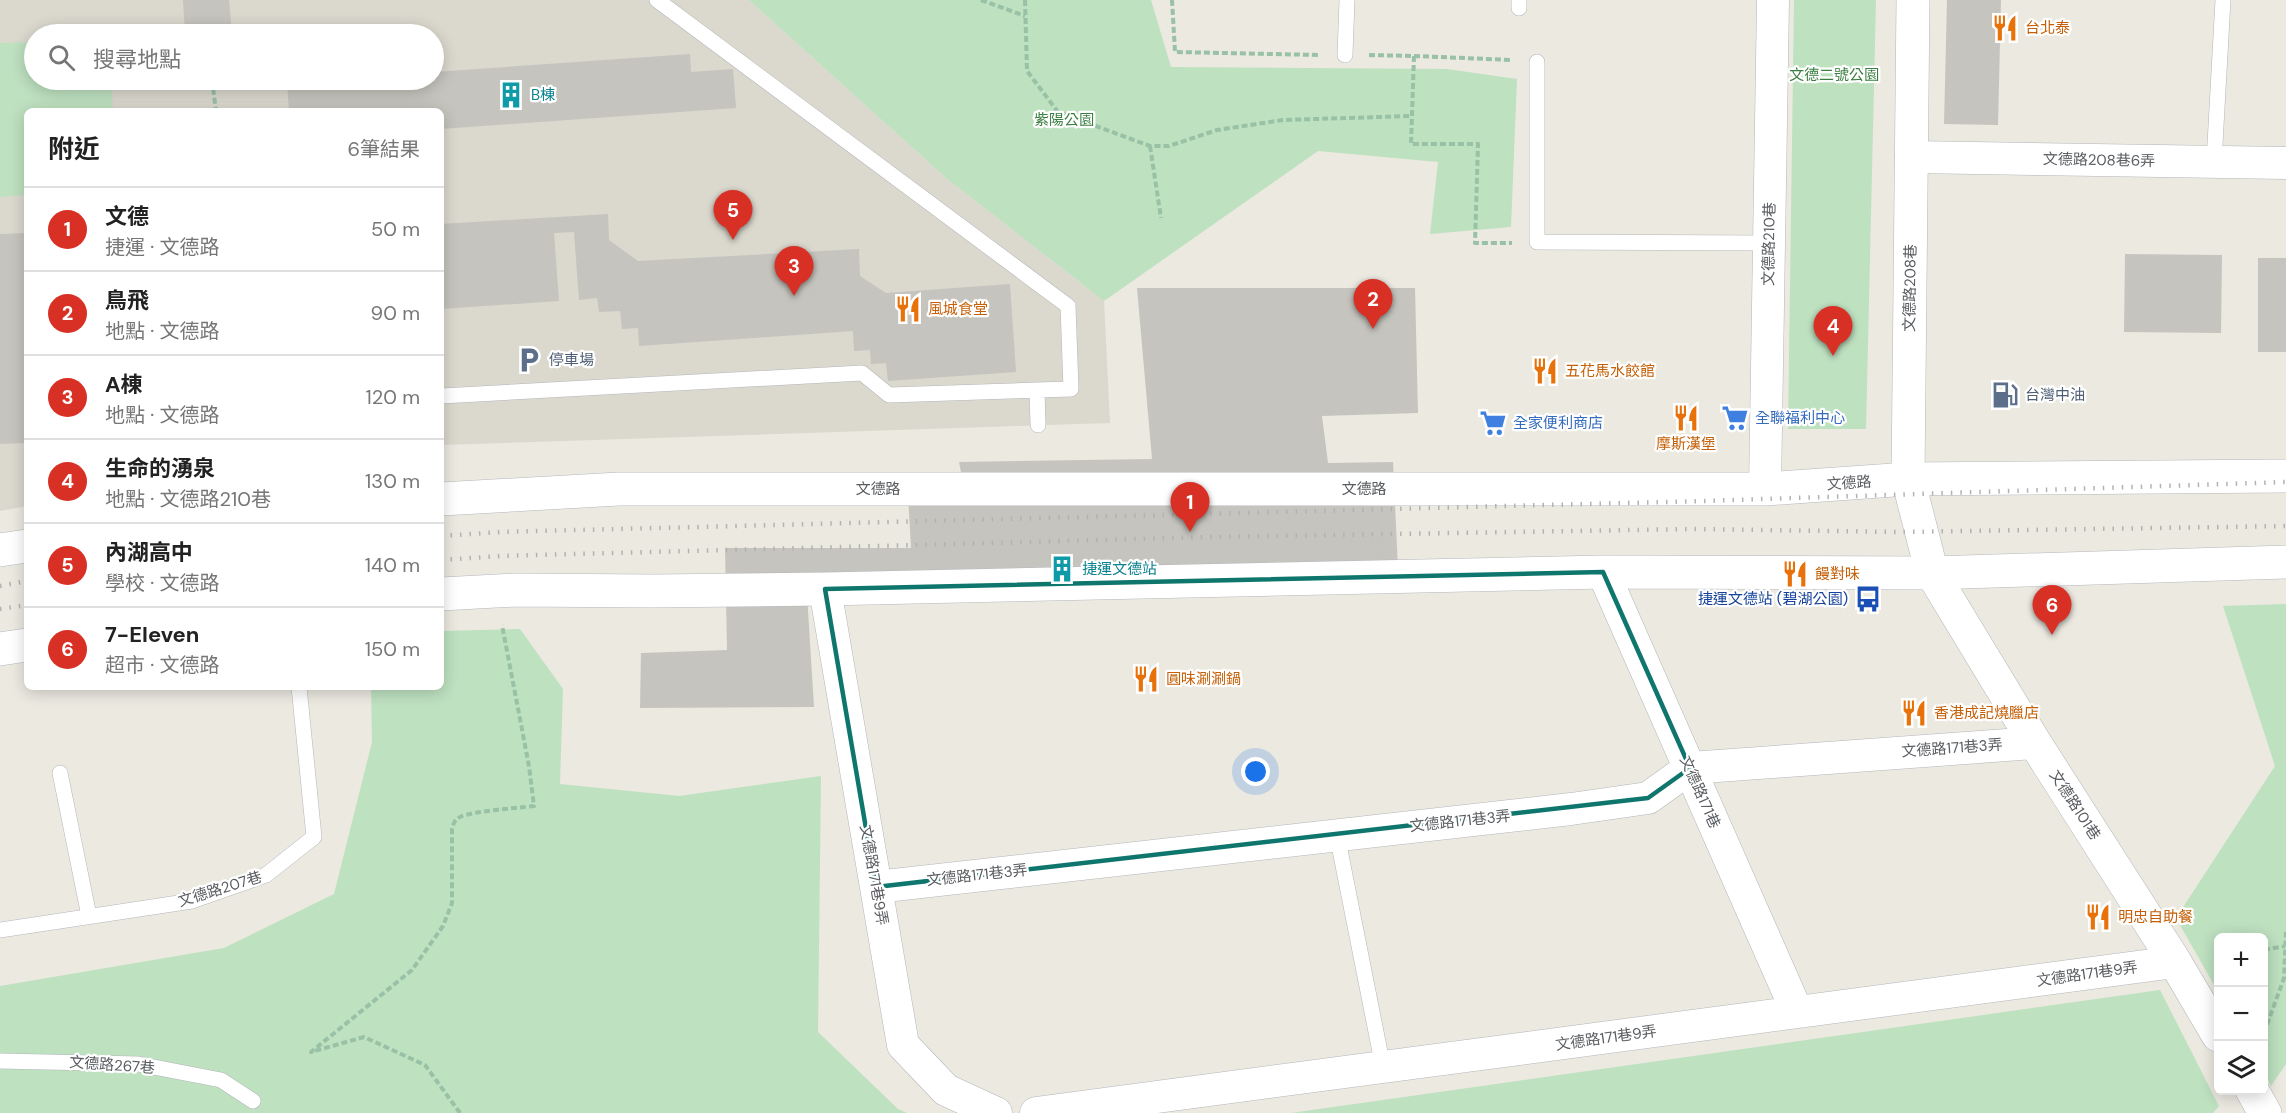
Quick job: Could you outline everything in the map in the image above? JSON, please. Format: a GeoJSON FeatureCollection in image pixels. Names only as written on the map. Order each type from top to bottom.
{"type":"FeatureCollection","features":[{"type":"Feature","properties":{"kind":"main road","name":"文德路208巷"},"geometry":{"type":"LineString","coordinates":[[1912,0],[1908,479],[1932,573]]}},
{"type":"Feature","properties":{"kind":"main road","name":"文德路"},"geometry":{"type":"LineString","coordinates":[[444,500],[619,489],[1765,489],[1908,479],[2286,476]]}},
{"type":"Feature","properties":{"kind":"main road"},"geometry":{"type":"LineString","coordinates":[[0,550],[24,546]]}},
{"type":"Feature","properties":{"kind":"main road"},"geometry":{"type":"LineString","coordinates":[[444,594],[516,590],[825,589],[1603,572],[1932,573],[2286,562]]}},
{"type":"Feature","properties":{"kind":"main road","name":"文德路101巷"},"geometry":{"type":"LineString","coordinates":[[1932,573],[2035,743],[2175,962],[2214,1028]]}},
{"type":"Feature","properties":{"kind":"main road"},"geometry":{"type":"LineString","coordinates":[[0,649],[24,645]]}},
{"type":"Feature","properties":{"kind":"main road"},"geometry":{"type":"LineString","coordinates":[[2255,1095],[2265,1113]]}},
{"type":"Feature","properties":{"kind":"street","name":"文德路210巷"},"geometry":{"type":"LineString","coordinates":[[1765,489],[1773,0]]}},
{"type":"Feature","properties":{"kind":"street","name":"文德路208巷6弄"},"geometry":{"type":"LineString","coordinates":[[1911,158],[2286,163]]}},
{"type":"Feature","properties":{"kind":"street","name":"文德路171巷"},"geometry":{"type":"LineString","coordinates":[[1603,572],[1797,1012]]}},
{"type":"Feature","properties":{"kind":"street","name":"文德路171巷9弄"},"geometry":{"type":"LineString","coordinates":[[825,589],[903,1045],[946,1090],[996,1113]]}},
{"type":"Feature","properties":{"kind":"street","name":"文德路171巷3弄"},"geometry":{"type":"LineString","coordinates":[[876,887],[1571,809],[1648,798],[1690,768],[2035,743]]}},
{"type":"Feature","properties":{"kind":"street","name":"文德路171巷9弄"},"geometry":{"type":"LineString","coordinates":[[1036,1113],[2175,962]]}},
{"type":"Feature","properties":{"kind":"lane"},"geometry":{"type":"LineString","coordinates":[[444,396],[862,373],[889,395],[1071,389],[1068,306],[657,0]]}},
{"type":"Feature","properties":{"kind":"lane"},"geometry":{"type":"LineString","coordinates":[[1345,55],[1347,0]]}},
{"type":"Feature","properties":{"kind":"lane"},"geometry":{"type":"LineString","coordinates":[[2214,162],[2223,0]]}},
{"type":"Feature","properties":{"kind":"lane"},"geometry":{"type":"LineString","coordinates":[[1537,62],[1537,242],[1769,243]]}},
{"type":"Feature","properties":{"kind":"lane"},"geometry":{"type":"LineString","coordinates":[[1037,390],[1038,425]]}},
{"type":"Feature","properties":{"kind":"lane","name":"文德路207巷"},"geometry":{"type":"LineString","coordinates":[[0,930],[192,901],[266,875],[314,837],[299,690]]}},
{"type":"Feature","properties":{"kind":"lane"},"geometry":{"type":"LineString","coordinates":[[60,773],[89,916]]}},
{"type":"Feature","properties":{"kind":"lane"},"geometry":{"type":"LineString","coordinates":[[1337,835],[1383,1067]]}},
{"type":"Feature","properties":{"kind":"lane","name":"文德路267巷"},"geometry":{"type":"LineString","coordinates":[[0,1061],[138,1064],[221,1080],[253,1101]]}},
{"type":"Feature","properties":{"kind":"path"},"geometry":{"type":"LineString","coordinates":[[981,0],[1025,16]]}},
{"type":"Feature","properties":{"kind":"path"},"geometry":{"type":"LineString","coordinates":[[1025,0],[1027,71],[1058,112],[1150,146],[1169,146],[1217,130],[1283,120],[1412,116]]}},
{"type":"Feature","properties":{"kind":"path"},"geometry":{"type":"LineString","coordinates":[[1172,0],[1175,52],[1414,56],[1537,62]]}},
{"type":"Feature","properties":{"kind":"path"},"geometry":{"type":"LineString","coordinates":[[1414,56],[1411,144],[1478,144],[1475,243],[1537,242]]}},
{"type":"Feature","properties":{"kind":"path"},"geometry":{"type":"LineString","coordinates":[[213,90],[216,108]]}},
{"type":"Feature","properties":{"kind":"path"},"geometry":{"type":"LineString","coordinates":[[1150,146],[1161,219]]}},
{"type":"Feature","properties":{"kind":"path"},"geometry":{"type":"LineString","coordinates":[[460,1113],[425,1065],[364,1037],[312,1052],[412,970],[443,926],[452,903],[452,829],[454,822],[459,817],[473,814],[534,806],[529,766],[501,620]]}},
{"type":"Feature","properties":{"kind":"path"},"geometry":{"type":"LineString","coordinates":[[2268,1022],[2284,978],[2286,932]]}},
{"type":"Feature","properties":{"kind":"path"},"geometry":{"type":"LineString","coordinates":[[2268,949],[2285,946]]}},
{"type":"Feature","properties":{"kind":"highlighted area"},"geometry":{"type":"Polygon","coordinates":[[[1603,572],[1690,768],[1648,798],[876,887],[825,589],[1603,572]]]}},
{"type":"Feature","properties":{"kind":"shaded area"},"geometry":{"type":"Polygon","coordinates":[[[0,0],[749,0],[946,178],[1104,301],[1110,423],[444,445],[444,108],[24,108],[24,507],[0,511],[0,0]]]}},
{"type":"Feature","properties":{"kind":"green space","name":"紫陽公園"},"geometry":{"type":"Polygon","coordinates":[[[749,0],[1151,0],[1171,67],[1447,69],[1517,79],[1511,227],[1430,234],[1438,162],[1318,151],[1104,301],[946,178],[749,0]]]}},
{"type":"Feature","properties":{"kind":"green space","name":"文德二號公園"},"geometry":{"type":"Polygon","coordinates":[[[1794,0],[1876,0],[1866,429],[1788,429],[1794,0]]]}},
{"type":"Feature","properties":{"kind":"green space"},"geometry":{"type":"Polygon","coordinates":[[[24,42],[24,90],[112,90],[113,108],[24,108],[24,195],[0,197],[0,43],[24,42]]]}},
{"type":"Feature","properties":{"kind":"green space"},"geometry":{"type":"Polygon","coordinates":[[[2286,604],[2286,1064],[2271,1086],[2268,1080],[2268,933],[2214,933],[2214,985],[2176,918],[2275,766],[2223,606],[2286,604]]]}},
{"type":"Feature","properties":{"kind":"green space"},"geometry":{"type":"Polygon","coordinates":[[[520,629],[563,689],[560,784],[679,796],[821,776],[818,1032],[898,1109],[907,1113],[0,1113],[0,986],[224,948],[334,894],[372,742],[371,690],[444,690],[444,631],[520,629]]]}},
{"type":"Feature","properties":{"kind":"green space"},"geometry":{"type":"Polygon","coordinates":[[[2160,990],[2219,1106],[2213,1113],[1291,1113],[2160,990]]]}},
{"type":"Feature","properties":{"kind":"building"},"geometry":{"type":"Polygon","coordinates":[[[183,0],[229,0],[231,24],[184,24],[183,0]]]}},
{"type":"Feature","properties":{"kind":"building"},"geometry":{"type":"Polygon","coordinates":[[[1947,0],[2001,0],[1998,125],[1944,124],[1947,0]]]}},
{"type":"Feature","properties":{"kind":"building","name":"B棟"},"geometry":{"type":"Polygon","coordinates":[[[690,54],[691,72],[733,69],[736,108],[444,129],[444,108],[289,108],[288,90],[444,90],[444,71],[690,54]]]}},
{"type":"Feature","properties":{"kind":"building"},"geometry":{"type":"Polygon","coordinates":[[[608,214],[609,240],[638,261],[859,249],[860,276],[886,293],[1010,284],[1016,372],[888,381],[886,363],[871,364],[870,350],[854,351],[853,331],[639,346],[638,328],[622,329],[620,311],[599,312],[597,298],[579,300],[574,232],[554,233],[559,301],[444,309],[444,224],[608,214]]]}},
{"type":"Feature","properties":{"kind":"building"},"geometry":{"type":"Polygon","coordinates":[[[24,233],[24,443],[0,444],[0,234],[24,233]]]}},
{"type":"Feature","properties":{"kind":"building"},"geometry":{"type":"Polygon","coordinates":[[[2125,254],[2222,255],[2221,333],[2124,332],[2125,254]]]}},
{"type":"Feature","properties":{"kind":"building"},"geometry":{"type":"Polygon","coordinates":[[[2258,258],[2286,258],[2286,352],[2258,352],[2258,258]]]}},
{"type":"Feature","properties":{"kind":"building","name":"捷運文德站"},"geometry":{"type":"Polygon","coordinates":[[[1137,288],[1415,288],[1418,413],[1322,416],[1328,463],[1393,462],[1399,590],[807,594],[814,707],[640,708],[641,653],[727,650],[725,548],[911,548],[907,477],[962,477],[959,462],[1152,459],[1137,288]]]}},
{"type":"Feature","properties":{"kind":"railway"},"geometry":{"type":"LineString","coordinates":[[444,536],[501,532],[1702,501],[2286,482]]}},
{"type":"Feature","properties":{"kind":"railway"},"geometry":{"type":"LineString","coordinates":[[444,560],[501,556],[1214,537],[1693,529],[1901,532],[2286,526]]}},
{"type":"Feature","properties":{"kind":"railway"},"geometry":{"type":"LineString","coordinates":[[0,586],[24,582]]}},
{"type":"Feature","properties":{"kind":"railway"},"geometry":{"type":"LineString","coordinates":[[0,609],[24,605]]}},
{"type":"Feature","properties":{"kind":"place","name":"台北泰"},"geometry":{"type":"Point","coordinates":[2005,28]}},
{"type":"Feature","properties":{"kind":"place","name":"B棟"},"geometry":{"type":"Point","coordinates":[511,95]}},
{"type":"Feature","properties":{"kind":"place","name":"內湖高中"},"geometry":{"type":"Point","coordinates":[733,240]}},
{"type":"Feature","properties":{"kind":"place","name":"A棟"},"geometry":{"type":"Point","coordinates":[794,296]}},
{"type":"Feature","properties":{"kind":"place","name":"風城食堂"},"geometry":{"type":"Point","coordinates":[908,309]}},
{"type":"Feature","properties":{"kind":"place","name":"鳥飛"},"geometry":{"type":"Point","coordinates":[1373,329]}},
{"type":"Feature","properties":{"kind":"place","name":"生命的湧泉"},"geometry":{"type":"Point","coordinates":[1833,356]}},
{"type":"Feature","properties":{"kind":"place","name":"停車場"},"geometry":{"type":"Point","coordinates":[529,360]}},
{"type":"Feature","properties":{"kind":"place","name":"五花馬水餃館"},"geometry":{"type":"Point","coordinates":[1545,371]}},
{"type":"Feature","properties":{"kind":"place","name":"台灣中油"},"geometry":{"type":"Point","coordinates":[2005,395]}},
{"type":"Feature","properties":{"kind":"place","name":"摩斯漢堡"},"geometry":{"type":"Point","coordinates":[1686,418]}},
{"type":"Feature","properties":{"kind":"place","name":"全聯福利中心"},"geometry":{"type":"Point","coordinates":[1735,418]}},
{"type":"Feature","properties":{"kind":"place","name":"全家便利商店"},"geometry":{"type":"Point","coordinates":[1493,423]}},
{"type":"Feature","properties":{"kind":"place","name":"文德"},"geometry":{"type":"Point","coordinates":[1190,532]}},
{"type":"Feature","properties":{"kind":"place","name":"捷運文德站"},"geometry":{"type":"Point","coordinates":[1062,569]}},
{"type":"Feature","properties":{"kind":"place","name":"饅對味"},"geometry":{"type":"Point","coordinates":[1795,574]}},
{"type":"Feature","properties":{"kind":"place","name":"捷運文德站 (碧湖公園)"},"geometry":{"type":"Point","coordinates":[1868,599]}},
{"type":"Feature","properties":{"kind":"place","name":"7-Eleven"},"geometry":{"type":"Point","coordinates":[2052,635]}},
{"type":"Feature","properties":{"kind":"place","name":"圓味涮涮鍋"},"geometry":{"type":"Point","coordinates":[1146,679]}},
{"type":"Feature","properties":{"kind":"place","name":"香港成記燒臘店"},"geometry":{"type":"Point","coordinates":[1914,713]}},
{"type":"Feature","properties":{"kind":"place","name":"明忠自助餐"},"geometry":{"type":"Point","coordinates":[2098,917]}}]}
